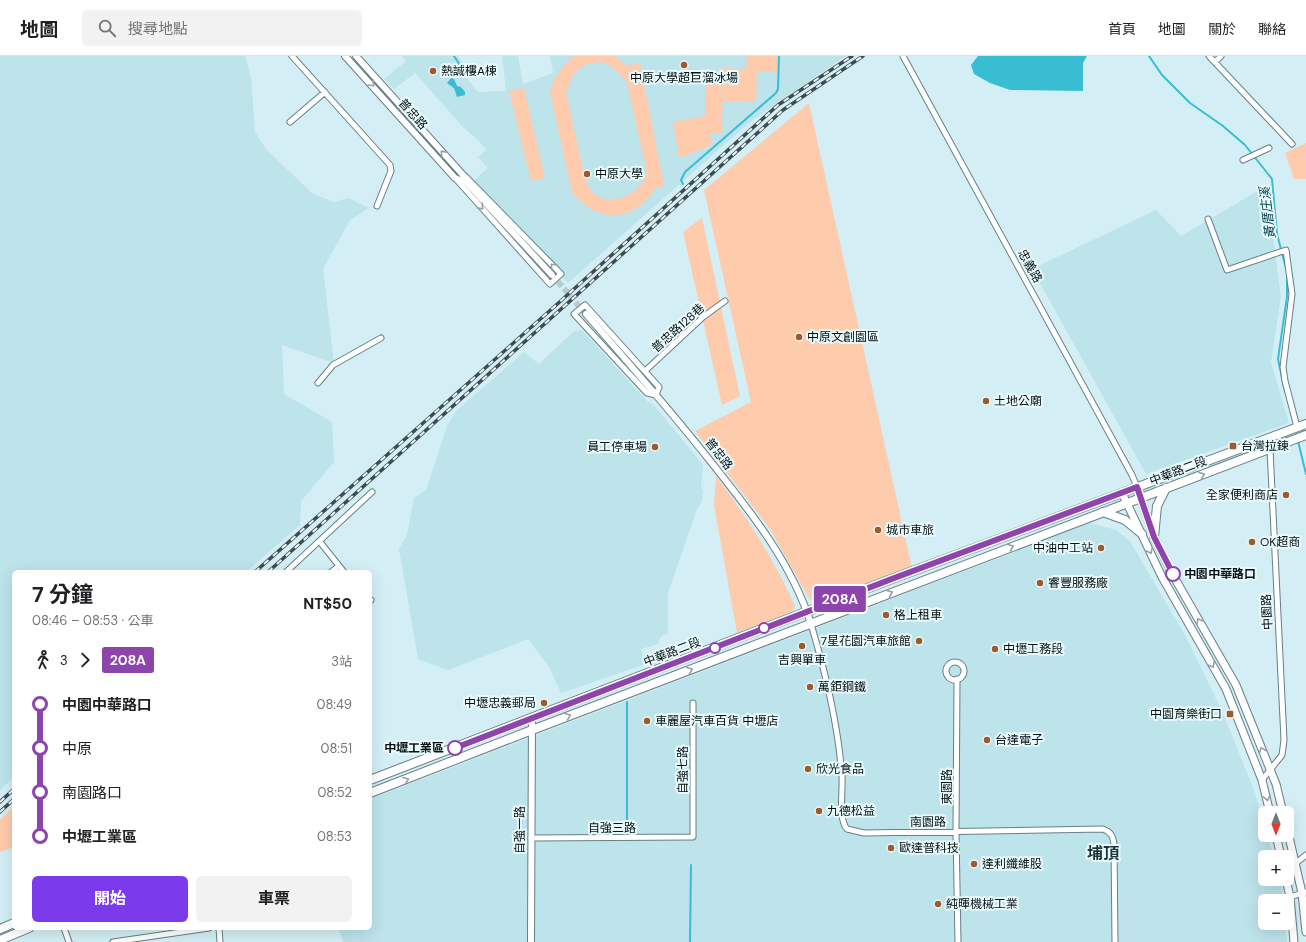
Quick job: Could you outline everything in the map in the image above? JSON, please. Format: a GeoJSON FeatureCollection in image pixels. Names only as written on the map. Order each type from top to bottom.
{"type":"FeatureCollection","features":[{"type":"Feature","properties":{"kind":"main road","name":"中華路二段"},"geometry":{"type":"LineString","coordinates":[[372,779],[807,612],[1306,424]]}},
{"type":"Feature","properties":{"kind":"main road","name":"中華路二段"},"geometry":{"type":"LineString","coordinates":[[372,793],[532,730],[1300,437]]}},
{"type":"Feature","properties":{"kind":"main road"},"geometry":{"type":"LineString","coordinates":[[1137,487],[1154,537],[1174,577],[1236,685],[1276,784],[1281,806]]}},
{"type":"Feature","properties":{"kind":"main road"},"geometry":{"type":"LineString","coordinates":[[1154,537],[1157,506],[1166,488]]}},
{"type":"Feature","properties":{"kind":"main road"},"geometry":{"type":"LineString","coordinates":[[1122,493],[1162,577],[1226,689],[1262,780],[1268,806]]}},
{"type":"Feature","properties":{"kind":"main road"},"geometry":{"type":"LineString","coordinates":[[1104,512],[1125,520],[1142,534]]}},
{"type":"Feature","properties":{"kind":"main road"},"geometry":{"type":"LineString","coordinates":[[1291,842],[1304,893],[1306,932]]}},
{"type":"Feature","properties":{"kind":"main road"},"geometry":{"type":"LineString","coordinates":[[0,928],[12,924]]}},
{"type":"Feature","properties":{"kind":"main road"},"geometry":{"type":"LineString","coordinates":[[0,940],[24,930]]}},
{"type":"Feature","properties":{"kind":"main road"},"geometry":{"type":"LineString","coordinates":[[1293,930],[1294,942]]}},
{"type":"Feature","properties":{"kind":"street"},"geometry":{"type":"LineString","coordinates":[[292,56],[390,165],[391,171],[377,206]]}},
{"type":"Feature","properties":{"kind":"street","name":"普忠路"},"geometry":{"type":"LineString","coordinates":[[345,56],[456,178],[467,183]]}},
{"type":"Feature","properties":{"kind":"street","name":"普忠路"},"geometry":{"type":"LineString","coordinates":[[356,56],[463,175],[467,183],[552,275]]}},
{"type":"Feature","properties":{"kind":"street","name":"忠義路"},"geometry":{"type":"LineString","coordinates":[[903,56],[1129,468],[1137,487]]}},
{"type":"Feature","properties":{"kind":"street"},"geometry":{"type":"LineString","coordinates":[[1209,56],[1292,144]]}},
{"type":"Feature","properties":{"kind":"street"},"geometry":{"type":"LineString","coordinates":[[1215,62],[1221,56]]}},
{"type":"Feature","properties":{"kind":"street"},"geometry":{"type":"LineString","coordinates":[[290,122],[324,92]]}},
{"type":"Feature","properties":{"kind":"street"},"geometry":{"type":"LineString","coordinates":[[1243,160],[1269,148]]}},
{"type":"Feature","properties":{"kind":"street"},"geometry":{"type":"LineString","coordinates":[[456,178],[550,284],[561,274],[463,175]]}},
{"type":"Feature","properties":{"kind":"street"},"geometry":{"type":"LineString","coordinates":[[1208,219],[1227,270],[1286,250],[1292,294],[1283,367],[1294,428]]}},
{"type":"Feature","properties":{"kind":"street","name":"普忠路128巷"},"geometry":{"type":"LineString","coordinates":[[645,371],[703,317],[725,301]]}},
{"type":"Feature","properties":{"kind":"street"},"geometry":{"type":"LineString","coordinates":[[585,305],[645,371],[659,387],[656,395],[647,393],[574,314],[585,305]]}},
{"type":"Feature","properties":{"kind":"street","name":"普忠路"},"geometry":{"type":"LineString","coordinates":[[586,314],[656,395],[750,512],[774,548],[793,582],[811,624]]}},
{"type":"Feature","properties":{"kind":"street"},"geometry":{"type":"LineString","coordinates":[[318,383],[333,365],[381,338]]}},
{"type":"Feature","properties":{"kind":"street","name":"中園路"},"geometry":{"type":"LineString","coordinates":[[1262,780],[1282,755],[1284,740],[1270,449]]}},
{"type":"Feature","properties":{"kind":"street"},"geometry":{"type":"LineString","coordinates":[[288,570],[372,492]]}},
{"type":"Feature","properties":{"kind":"street"},"geometry":{"type":"LineString","coordinates":[[320,542],[342,570]]}},
{"type":"Feature","properties":{"kind":"street"},"geometry":{"type":"LineString","coordinates":[[334,570],[338,566]]}},
{"type":"Feature","properties":{"kind":"street","name":"南園路"},"geometry":{"type":"LineString","coordinates":[[811,624],[829,687],[836,722],[842,778],[842,819],[845,827],[850,832],[864,833],[1103,829],[1111,834],[1114,844],[1115,942]]}},
{"type":"Feature","properties":{"kind":"street","name":"東園路"},"geometry":{"type":"LineString","coordinates":[[958,680],[956,832],[958,942]]}},
{"type":"Feature","properties":{"kind":"street","name":"自強七路"},"geometry":{"type":"LineString","coordinates":[[693,703],[694,837]]}},
{"type":"Feature","properties":{"kind":"street","name":"自強一路"},"geometry":{"type":"LineString","coordinates":[[531,942],[532,718]]}},
{"type":"Feature","properties":{"kind":"street","name":"自強三路"},"geometry":{"type":"LineString","coordinates":[[531,838],[694,837]]}},
{"type":"Feature","properties":{"kind":"street"},"geometry":{"type":"LineString","coordinates":[[1296,863],[1306,855]]}},
{"type":"Feature","properties":{"kind":"street"},"geometry":{"type":"LineString","coordinates":[[1294,896],[1304,893]]}},
{"type":"Feature","properties":{"kind":"street"},"geometry":{"type":"LineString","coordinates":[[65,930],[69,942]]}},
{"type":"Feature","properties":{"kind":"street"},"geometry":{"type":"LineString","coordinates":[[113,942],[195,930]]}},
{"type":"Feature","properties":{"kind":"street"},"geometry":{"type":"LineString","coordinates":[[220,930],[220,942]]}},
{"type":"Feature","properties":{"kind":"shaded area"},"geometry":{"type":"Polygon","coordinates":[[[0,56],[245,56],[251,77],[255,132],[266,149],[313,194],[334,202],[348,198],[369,208],[350,220],[323,269],[334,363],[282,345],[284,394],[332,422],[334,462],[301,501],[300,525],[248,570],[12,570],[12,779],[0,790],[0,56]]]}},
{"type":"Feature","properties":{"kind":"shaded area","name":"中原大學"},"geometry":{"type":"Polygon","coordinates":[[[402,56],[458,56],[467,70],[469,81],[478,92],[506,91],[502,56],[518,56],[523,84],[553,73],[550,56],[846,56],[750,122],[568,283],[474,180],[488,168],[478,157],[486,150],[479,141],[463,127],[415,73],[394,89],[384,79],[406,61],[402,56]]]}},
{"type":"Feature","properties":{"kind":"shaded area"},"geometry":{"type":"Polygon","coordinates":[[[574,56],[615,56],[627,66],[640,63],[664,186],[655,188],[645,202],[622,214],[614,215],[597,212],[587,206],[572,193],[550,91],[562,68],[574,56]],[[601,62],[583,66],[574,73],[566,92],[585,179],[589,188],[596,195],[602,198],[616,199],[629,194],[640,185],[645,179],[646,168],[627,83],[616,70],[601,62]]]}},
{"type":"Feature","properties":{"kind":"shaded area"},"geometry":{"type":"Polygon","coordinates":[[[747,56],[778,56],[778,71],[757,71],[756,102],[724,101],[724,68],[746,69],[747,56]]]}},
{"type":"Feature","properties":{"kind":"shaded area"},"geometry":{"type":"Polygon","coordinates":[[[705,73],[723,73],[722,133],[710,134],[712,145],[679,158],[673,122],[705,116],[705,73]]]}},
{"type":"Feature","properties":{"kind":"shaded area"},"geometry":{"type":"Polygon","coordinates":[[[524,88],[545,178],[531,181],[509,91],[524,88]]]}},
{"type":"Feature","properties":{"kind":"shaded area","name":"中原文創園區"},"geometry":{"type":"Polygon","coordinates":[[[809,103],[912,568],[816,603],[810,600],[770,529],[695,431],[751,402],[704,190],[809,103]]]}},
{"type":"Feature","properties":{"kind":"shaded area"},"geometry":{"type":"Polygon","coordinates":[[[1306,143],[1306,179],[1294,179],[1285,153],[1306,143]]]}},
{"type":"Feature","properties":{"kind":"shaded area"},"geometry":{"type":"Polygon","coordinates":[[[1266,186],[1281,296],[1271,362],[1289,423],[1146,474],[1032,269],[1156,210],[1181,236],[1266,186]]]}},
{"type":"Feature","properties":{"kind":"shaded area"},"geometry":{"type":"Polygon","coordinates":[[[702,218],[740,396],[722,405],[683,232],[702,218]]]}},
{"type":"Feature","properties":{"kind":"shaded area"},"geometry":{"type":"Polygon","coordinates":[[[582,330],[648,402],[654,405],[703,465],[701,488],[703,490],[702,501],[697,509],[668,593],[668,634],[661,636],[658,644],[641,649],[646,664],[561,693],[548,665],[528,639],[448,670],[418,659],[399,549],[407,535],[414,498],[426,490],[447,426],[456,411],[524,352],[539,364],[574,331],[582,330]]]}},
{"type":"Feature","properties":{"kind":"shaded area"},"geometry":{"type":"Polygon","coordinates":[[[716,476],[759,539],[778,571],[795,606],[793,611],[737,633],[714,505],[716,476]]]}},
{"type":"Feature","properties":{"kind":"shaded area"},"geometry":{"type":"Polygon","coordinates":[[[1090,523],[1116,530],[1130,541],[1187,639],[1222,711],[1254,790],[1259,806],[1258,842],[1269,842],[1272,850],[1258,850],[1258,886],[1282,887],[1283,894],[1258,894],[1258,930],[1286,930],[1287,942],[343,942],[339,930],[372,930],[372,798],[1090,523]]]}},
{"type":"Feature","properties":{"kind":"shaded area"},"geometry":{"type":"Polygon","coordinates":[[[12,809],[12,848],[0,852],[0,819],[12,809]]]}},
{"type":"Feature","properties":{"kind":"water"},"geometry":{"type":"Polygon","coordinates":[[[978,56],[1087,56],[1083,63],[1083,91],[1010,90],[990,83],[974,74],[971,65],[978,56]]]}},
{"type":"Feature","properties":{"kind":"water"},"geometry":{"type":"Polygon","coordinates":[[[451,78],[454,79],[457,86],[461,87],[465,92],[465,95],[457,97],[454,88],[447,83],[451,78]]]}},
{"type":"Feature","properties":{"kind":"waterway"},"geometry":{"type":"LineString","coordinates":[[454,56],[460,65]]}},
{"type":"Feature","properties":{"kind":"waterway"},"geometry":{"type":"LineString","coordinates":[[683,184],[681,180],[685,172],[776,93],[778,89],[779,56]]}},
{"type":"Feature","properties":{"kind":"waterway","name":"黃厝庄溪"},"geometry":{"type":"LineString","coordinates":[[1149,56],[1162,75],[1190,103],[1223,126],[1245,145],[1272,179],[1277,234],[1287,272],[1287,297],[1278,359],[1285,392]]}},
{"type":"Feature","properties":{"kind":"waterway","name":"黃厝庄溪"},"geometry":{"type":"LineString","coordinates":[[1298,441],[1306,474]]}},
{"type":"Feature","properties":{"kind":"waterway"},"geometry":{"type":"LineString","coordinates":[[627,702],[627,829]]}},
{"type":"Feature","properties":{"kind":"waterway"},"geometry":{"type":"LineString","coordinates":[[690,942],[691,865]]}},
{"type":"Feature","properties":{"kind":"tunnel"},"geometry":{"type":"LineString","coordinates":[[552,275],[586,314]]}},
{"type":"Feature","properties":{"kind":"railway"},"geometry":{"type":"LineString","coordinates":[[257,570],[554,307],[778,105],[852,56]]}},
{"type":"Feature","properties":{"kind":"railway"},"geometry":{"type":"LineString","coordinates":[[270,570],[783,110],[863,56]]}},
{"type":"Feature","properties":{"kind":"railway"},"geometry":{"type":"LineString","coordinates":[[0,802],[12,791]]}},
{"type":"Feature","properties":{"kind":"railway"},"geometry":{"type":"LineString","coordinates":[[0,812],[12,801]]}},
{"type":"Feature","properties":{"kind":"bus line","name":"208A"},"geometry":{"type":"LineString","coordinates":[[455,748],[933,563],[1137,487],[1154,537],[1173,574]]}},
{"type":"Feature","properties":{"kind":"place","name":"中原大學超巨溜冰場"},"geometry":{"type":"Point","coordinates":[684,65]}},
{"type":"Feature","properties":{"kind":"place","name":"熱誠樓A棟"},"geometry":{"type":"Point","coordinates":[433,71]}},
{"type":"Feature","properties":{"kind":"place","name":"中原大學"},"geometry":{"type":"Point","coordinates":[587,174]}},
{"type":"Feature","properties":{"kind":"place","name":"中原文創園區"},"geometry":{"type":"Point","coordinates":[799,337]}},
{"type":"Feature","properties":{"kind":"place","name":"土地公廟"},"geometry":{"type":"Point","coordinates":[986,401]}},
{"type":"Feature","properties":{"kind":"place","name":"台灣拉鍊"},"geometry":{"type":"Point","coordinates":[1233,446]}},
{"type":"Feature","properties":{"kind":"place","name":"員工停車場"},"geometry":{"type":"Point","coordinates":[655,447]}},
{"type":"Feature","properties":{"kind":"place","name":"全家便利商店"},"geometry":{"type":"Point","coordinates":[1286,495]}},
{"type":"Feature","properties":{"kind":"place","name":"城市車旅"},"geometry":{"type":"Point","coordinates":[878,530]}},
{"type":"Feature","properties":{"kind":"place","name":"OK超商"},"geometry":{"type":"Point","coordinates":[1252,542]}},
{"type":"Feature","properties":{"kind":"place","name":"中油中工站"},"geometry":{"type":"Point","coordinates":[1101,548]}},
{"type":"Feature","properties":{"kind":"place","name":"中園中華路口"},"geometry":{"type":"Point","coordinates":[1173,574]}},
{"type":"Feature","properties":{"kind":"place","name":"睿豐服務廠"},"geometry":{"type":"Point","coordinates":[1040,583]}},
{"type":"Feature","properties":{"kind":"place","name":"格上租車"},"geometry":{"type":"Point","coordinates":[886,615]}},
{"type":"Feature","properties":{"kind":"place","name":"7星花園汽車旅館"},"geometry":{"type":"Point","coordinates":[919,641]}},
{"type":"Feature","properties":{"kind":"place","name":"吉興單車"},"geometry":{"type":"Point","coordinates":[802,646]}},
{"type":"Feature","properties":{"kind":"place","name":"中壢工務段"},"geometry":{"type":"Point","coordinates":[995,649]}},
{"type":"Feature","properties":{"kind":"place","name":"萬鉅鋼鐵"},"geometry":{"type":"Point","coordinates":[810,687]}},
{"type":"Feature","properties":{"kind":"place","name":"中壢忠義郵局"},"geometry":{"type":"Point","coordinates":[544,703]}},
{"type":"Feature","properties":{"kind":"place","name":"中園育樂街口"},"geometry":{"type":"Point","coordinates":[1230,714]}},
{"type":"Feature","properties":{"kind":"place","name":"車麗屋汽車百貨 中壢店"},"geometry":{"type":"Point","coordinates":[647,721]}},
{"type":"Feature","properties":{"kind":"place","name":"台達電子"},"geometry":{"type":"Point","coordinates":[987,740]}},
{"type":"Feature","properties":{"kind":"place","name":"中壢工業區"},"geometry":{"type":"Point","coordinates":[455,748]}},
{"type":"Feature","properties":{"kind":"place","name":"欣光食品"},"geometry":{"type":"Point","coordinates":[808,769]}},
{"type":"Feature","properties":{"kind":"place","name":"九德松益"},"geometry":{"type":"Point","coordinates":[819,811]}},
{"type":"Feature","properties":{"kind":"place","name":"歐達普科技"},"geometry":{"type":"Point","coordinates":[891,848]}},
{"type":"Feature","properties":{"kind":"place","name":"達利纖維股"},"geometry":{"type":"Point","coordinates":[974,864]}},
{"type":"Feature","properties":{"kind":"place","name":"純暉機械工業"},"geometry":{"type":"Point","coordinates":[938,904]}},
{"type":"Feature","properties":{"kind":"district","name":"埔頂"},"geometry":{"type":"Point","coordinates":[1103,853]}}]}
